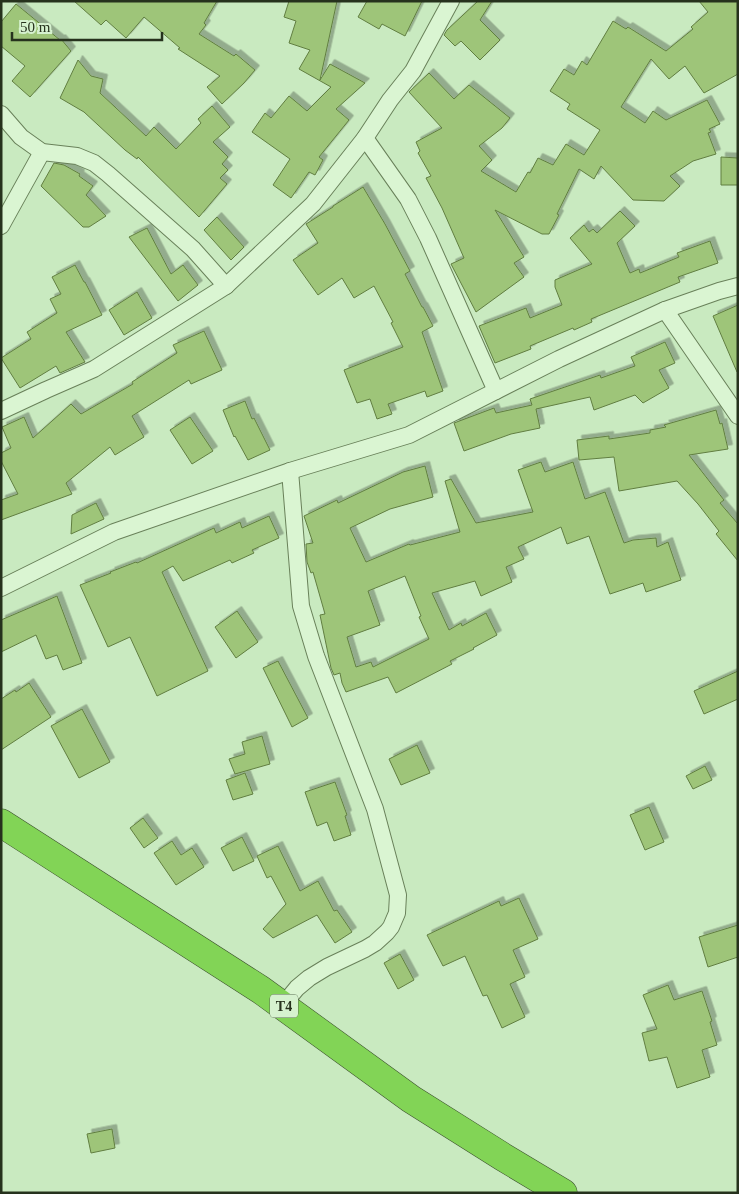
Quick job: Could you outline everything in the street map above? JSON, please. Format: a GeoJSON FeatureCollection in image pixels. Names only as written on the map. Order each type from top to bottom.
{"type":"FeatureCollection","features":[{"type":"Feature","properties":{"kind":"highway","name":"T4"},"geometry":{"type":"LineString","coordinates":[[1,823],[283,1005],[411,1098],[563,1193]]}},
{"type":"Feature","properties":{"kind":"street"},"geometry":{"type":"LineString","coordinates":[[1,411],[94,370],[226,286],[313,204],[365,138],[390,100],[413,71],[451,1]]}},
{"type":"Feature","properties":{"kind":"street"},"geometry":{"type":"LineString","coordinates":[[1,114],[21,137],[42,152],[77,156],[94,163],[193,249],[226,286]]}},
{"type":"Feature","properties":{"kind":"street"},"geometry":{"type":"LineString","coordinates":[[365,138],[408,199],[432,247],[496,391]]}},
{"type":"Feature","properties":{"kind":"street"},"geometry":{"type":"LineString","coordinates":[[1,226],[42,152]]}},
{"type":"Feature","properties":{"kind":"street"},"geometry":{"type":"LineString","coordinates":[[1,588],[114,532],[290,471],[409,435],[559,359],[665,310],[738,286]]}},
{"type":"Feature","properties":{"kind":"street"},"geometry":{"type":"LineString","coordinates":[[665,310],[738,416]]}},
{"type":"Feature","properties":{"kind":"street"},"geometry":{"type":"LineString","coordinates":[[283,1005],[297,988],[309,978],[375,943],[387,932],[397,913],[398,895],[375,809],[316,656],[301,606],[290,471]]}},
{"type":"Feature","properties":{"kind":"building"},"geometry":{"type":"Polygon","coordinates":[[[74,1],[217,1],[204,23],[206,25],[199,34],[234,56],[236,54],[255,70],[222,104],[207,87],[220,76],[178,49],[180,48],[144,17],[126,38],[106,20],[101,25],[74,1]]]}},
{"type":"Feature","properties":{"kind":"building"},"geometry":{"type":"Polygon","coordinates":[[[289,1],[337,1],[320,80],[330,64],[365,83],[336,109],[349,120],[319,157],[323,160],[315,175],[309,172],[291,198],[273,185],[290,159],[252,132],[265,113],[271,118],[289,96],[307,111],[331,87],[299,69],[310,50],[289,43],[296,21],[284,17],[289,1]]]}},
{"type":"Feature","properties":{"kind":"building"},"geometry":{"type":"Polygon","coordinates":[[[367,1],[422,1],[405,36],[382,24],[379,29],[358,17],[367,1]]]}},
{"type":"Feature","properties":{"kind":"building"},"geometry":{"type":"Polygon","coordinates":[[[478,1],[492,1],[480,20],[500,40],[480,60],[461,41],[455,46],[444,35],[478,1]]]}},
{"type":"Feature","properties":{"kind":"building"},"geometry":{"type":"Polygon","coordinates":[[[699,1],[738,1],[738,74],[704,93],[685,66],[669,79],[651,59],[621,107],[645,123],[653,111],[666,120],[707,100],[720,124],[709,129],[711,132],[708,133],[716,154],[693,161],[670,176],[680,186],[664,201],[633,200],[601,166],[594,179],[579,169],[549,234],[542,234],[495,210],[524,257],[514,263],[524,277],[476,312],[451,264],[464,258],[442,208],[426,178],[431,176],[418,153],[420,151],[416,142],[442,128],[409,92],[429,73],[454,99],[469,85],[510,118],[502,128],[479,146],[492,160],[481,171],[516,192],[538,158],[553,165],[566,144],[584,155],[600,130],[567,109],[570,104],[550,91],[564,69],[574,75],[582,61],[587,65],[613,21],[626,29],[628,27],[666,51],[693,29],[691,27],[708,12],[699,1]]]}},
{"type":"Feature","properties":{"kind":"building"},"geometry":{"type":"Polygon","coordinates":[[[16,4],[61,39],[71,51],[30,97],[12,81],[25,66],[1,46],[1,22],[16,4]]]}},
{"type":"Feature","properties":{"kind":"building"},"geometry":{"type":"Polygon","coordinates":[[[78,60],[91,76],[103,79],[100,93],[146,136],[154,127],[176,149],[201,123],[198,119],[212,106],[230,127],[213,142],[228,157],[222,164],[228,170],[220,178],[227,184],[199,217],[138,157],[137,159],[125,150],[84,112],[60,98],[78,60]]]}},
{"type":"Feature","properties":{"kind":"building"},"geometry":{"type":"Polygon","coordinates":[[[721,157],[738,158],[738,185],[721,185],[721,157]]]}},
{"type":"Feature","properties":{"kind":"building"},"geometry":{"type":"Polygon","coordinates":[[[54,163],[64,165],[80,174],[79,176],[93,186],[86,195],[106,216],[89,227],[83,227],[41,186],[54,163]]]}},
{"type":"Feature","properties":{"kind":"building"},"geometry":{"type":"Polygon","coordinates":[[[363,187],[410,271],[405,274],[433,326],[422,332],[443,391],[427,397],[425,391],[388,404],[392,414],[377,419],[370,399],[357,403],[344,370],[403,347],[391,323],[393,322],[374,286],[354,298],[342,278],[318,295],[293,260],[318,243],[306,224],[363,187]]]}},
{"type":"Feature","properties":{"kind":"building"},"geometry":{"type":"Polygon","coordinates":[[[620,211],[635,226],[617,243],[630,273],[639,269],[640,273],[679,257],[677,253],[710,241],[718,263],[678,277],[680,282],[591,319],[592,322],[530,346],[531,349],[495,363],[479,326],[526,308],[530,318],[562,305],[555,287],[555,280],[592,264],[570,238],[584,225],[589,232],[593,229],[597,233],[620,211]]]}},
{"type":"Feature","properties":{"kind":"building"},"geometry":{"type":"Polygon","coordinates":[[[217,217],[244,247],[231,260],[204,230],[217,217]]]}},
{"type":"Feature","properties":{"kind":"building"},"geometry":{"type":"Polygon","coordinates":[[[147,228],[171,274],[183,265],[198,285],[178,301],[129,237],[147,228]]]}},
{"type":"Feature","properties":{"kind":"building"},"geometry":{"type":"Polygon","coordinates":[[[75,265],[102,315],[66,332],[85,362],[60,373],[56,366],[20,388],[1,358],[31,339],[27,332],[57,313],[50,299],[61,294],[52,277],[75,265]]]}},
{"type":"Feature","properties":{"kind":"building"},"geometry":{"type":"Polygon","coordinates":[[[137,292],[152,318],[124,335],[109,310],[137,292]]]}},
{"type":"Feature","properties":{"kind":"building"},"geometry":{"type":"Polygon","coordinates":[[[738,305],[738,371],[737,372],[713,316],[738,305]]]}},
{"type":"Feature","properties":{"kind":"building"},"geometry":{"type":"Polygon","coordinates":[[[204,331],[222,370],[191,384],[189,380],[132,416],[144,437],[115,455],[110,447],[66,483],[72,494],[1,520],[1,500],[18,494],[1,461],[1,453],[11,448],[2,427],[24,417],[33,438],[71,404],[81,414],[133,384],[132,382],[177,353],[173,345],[204,331]]]}},
{"type":"Feature","properties":{"kind":"building"},"geometry":{"type":"Polygon","coordinates":[[[665,342],[675,363],[659,370],[669,388],[643,403],[635,395],[594,410],[590,397],[536,409],[540,428],[511,434],[464,451],[454,423],[494,408],[496,413],[532,405],[530,399],[600,375],[601,378],[635,366],[631,357],[665,342]]]}},
{"type":"Feature","properties":{"kind":"building"},"geometry":{"type":"Polygon","coordinates":[[[245,401],[252,419],[254,418],[270,450],[248,460],[234,437],[223,410],[245,401]]]}},
{"type":"Feature","properties":{"kind":"building"},"geometry":{"type":"Polygon","coordinates":[[[716,410],[720,424],[722,423],[728,449],[689,455],[724,500],[720,503],[738,524],[738,561],[716,534],[719,531],[677,481],[619,491],[614,457],[579,460],[577,440],[609,436],[609,439],[650,433],[650,430],[666,427],[664,425],[716,410]]]}},
{"type":"Feature","properties":{"kind":"building"},"geometry":{"type":"Polygon","coordinates":[[[190,417],[213,451],[192,464],[170,430],[190,417]]]}},
{"type":"Feature","properties":{"kind":"building"},"geometry":{"type":"Polygon","coordinates":[[[541,462],[545,472],[573,462],[585,499],[605,492],[624,543],[633,540],[656,538],[657,547],[668,542],[681,580],[646,592],[643,583],[610,594],[589,536],[567,544],[561,527],[518,547],[524,559],[506,567],[512,582],[481,596],[475,581],[432,593],[449,630],[461,623],[462,626],[486,613],[497,635],[450,661],[452,664],[396,693],[388,677],[346,692],[340,673],[334,675],[331,668],[320,615],[325,614],[313,572],[311,573],[307,562],[306,544],[313,543],[304,516],[337,500],[338,503],[403,472],[425,466],[433,497],[390,509],[350,528],[366,562],[409,544],[460,532],[445,481],[451,479],[476,523],[533,512],[518,470],[541,462]],[[405,576],[368,591],[380,625],[347,637],[356,667],[371,662],[373,667],[429,639],[419,617],[421,616],[405,576]]]}},
{"type":"Feature","properties":{"kind":"building"},"geometry":{"type":"Polygon","coordinates":[[[96,503],[104,519],[71,534],[72,515],[96,503]]]}},
{"type":"Feature","properties":{"kind":"building"},"geometry":{"type":"Polygon","coordinates":[[[269,516],[279,538],[252,550],[254,553],[232,563],[230,560],[183,581],[173,566],[162,572],[208,671],[157,696],[130,637],[108,647],[80,585],[137,563],[214,528],[216,533],[240,522],[242,528],[269,516]]]}},
{"type":"Feature","properties":{"kind":"building"},"geometry":{"type":"Polygon","coordinates":[[[57,596],[82,663],[63,670],[57,655],[46,659],[36,635],[1,652],[1,620],[57,596]]]}},
{"type":"Feature","properties":{"kind":"building"},"geometry":{"type":"Polygon","coordinates":[[[237,611],[258,642],[236,658],[215,627],[237,611]]]}},
{"type":"Feature","properties":{"kind":"building"},"geometry":{"type":"Polygon","coordinates":[[[278,661],[308,718],[292,727],[263,668],[278,661]]]}},
{"type":"Feature","properties":{"kind":"building"},"geometry":{"type":"Polygon","coordinates":[[[738,671],[738,699],[704,714],[694,691],[738,671]]]}},
{"type":"Feature","properties":{"kind":"building"},"geometry":{"type":"Polygon","coordinates":[[[29,683],[51,717],[1,750],[1,699],[29,683]]]}},
{"type":"Feature","properties":{"kind":"building"},"geometry":{"type":"Polygon","coordinates":[[[82,709],[110,762],[79,778],[51,726],[82,709]]]}},
{"type":"Feature","properties":{"kind":"building"},"geometry":{"type":"Polygon","coordinates":[[[262,736],[270,764],[235,774],[229,759],[245,754],[242,742],[262,736]]]}},
{"type":"Feature","properties":{"kind":"building"},"geometry":{"type":"Polygon","coordinates":[[[417,745],[430,773],[401,785],[389,759],[417,745]]]}},
{"type":"Feature","properties":{"kind":"building"},"geometry":{"type":"Polygon","coordinates":[[[705,766],[712,780],[693,789],[686,776],[705,766]]]}},
{"type":"Feature","properties":{"kind":"building"},"geometry":{"type":"Polygon","coordinates":[[[245,773],[253,794],[233,800],[226,780],[245,773]]]}},
{"type":"Feature","properties":{"kind":"building"},"geometry":{"type":"Polygon","coordinates":[[[335,782],[347,815],[345,816],[351,835],[334,841],[327,822],[317,826],[305,792],[335,782]]]}},
{"type":"Feature","properties":{"kind":"building"},"geometry":{"type":"Polygon","coordinates":[[[649,807],[664,842],[645,850],[630,815],[649,807]]]}},
{"type":"Feature","properties":{"kind":"building"},"geometry":{"type":"Polygon","coordinates":[[[143,818],[158,838],[144,848],[130,828],[143,818]]]}},
{"type":"Feature","properties":{"kind":"building"},"geometry":{"type":"Polygon","coordinates":[[[242,837],[254,861],[233,871],[221,848],[242,837]]]}},
{"type":"Feature","properties":{"kind":"building"},"geometry":{"type":"Polygon","coordinates":[[[172,841],[181,855],[192,848],[204,867],[176,885],[154,853],[172,841]]]}},
{"type":"Feature","properties":{"kind":"building"},"geometry":{"type":"Polygon","coordinates":[[[278,846],[300,891],[318,881],[334,911],[337,910],[352,932],[335,943],[317,915],[273,938],[263,929],[286,904],[271,876],[267,878],[257,856],[278,846]]]}},
{"type":"Feature","properties":{"kind":"building"},"geometry":{"type":"Polygon","coordinates":[[[519,898],[538,939],[513,950],[525,977],[510,984],[525,1017],[502,1028],[487,995],[483,996],[465,956],[443,966],[427,935],[499,901],[501,906],[519,898]]]}},
{"type":"Feature","properties":{"kind":"building"},"geometry":{"type":"Polygon","coordinates":[[[738,925],[738,957],[708,967],[699,937],[738,925]]]}},
{"type":"Feature","properties":{"kind":"building"},"geometry":{"type":"Polygon","coordinates":[[[400,954],[414,980],[398,989],[384,963],[400,954]]]}},
{"type":"Feature","properties":{"kind":"building"},"geometry":{"type":"Polygon","coordinates":[[[668,985],[674,1000],[702,991],[712,1021],[710,1022],[717,1045],[702,1050],[710,1077],[677,1088],[667,1057],[649,1061],[642,1033],[657,1029],[643,995],[668,985]]]}},
{"type":"Feature","properties":{"kind":"building"},"geometry":{"type":"Polygon","coordinates":[[[112,1129],[115,1148],[91,1153],[87,1134],[112,1129]]]}}]}
